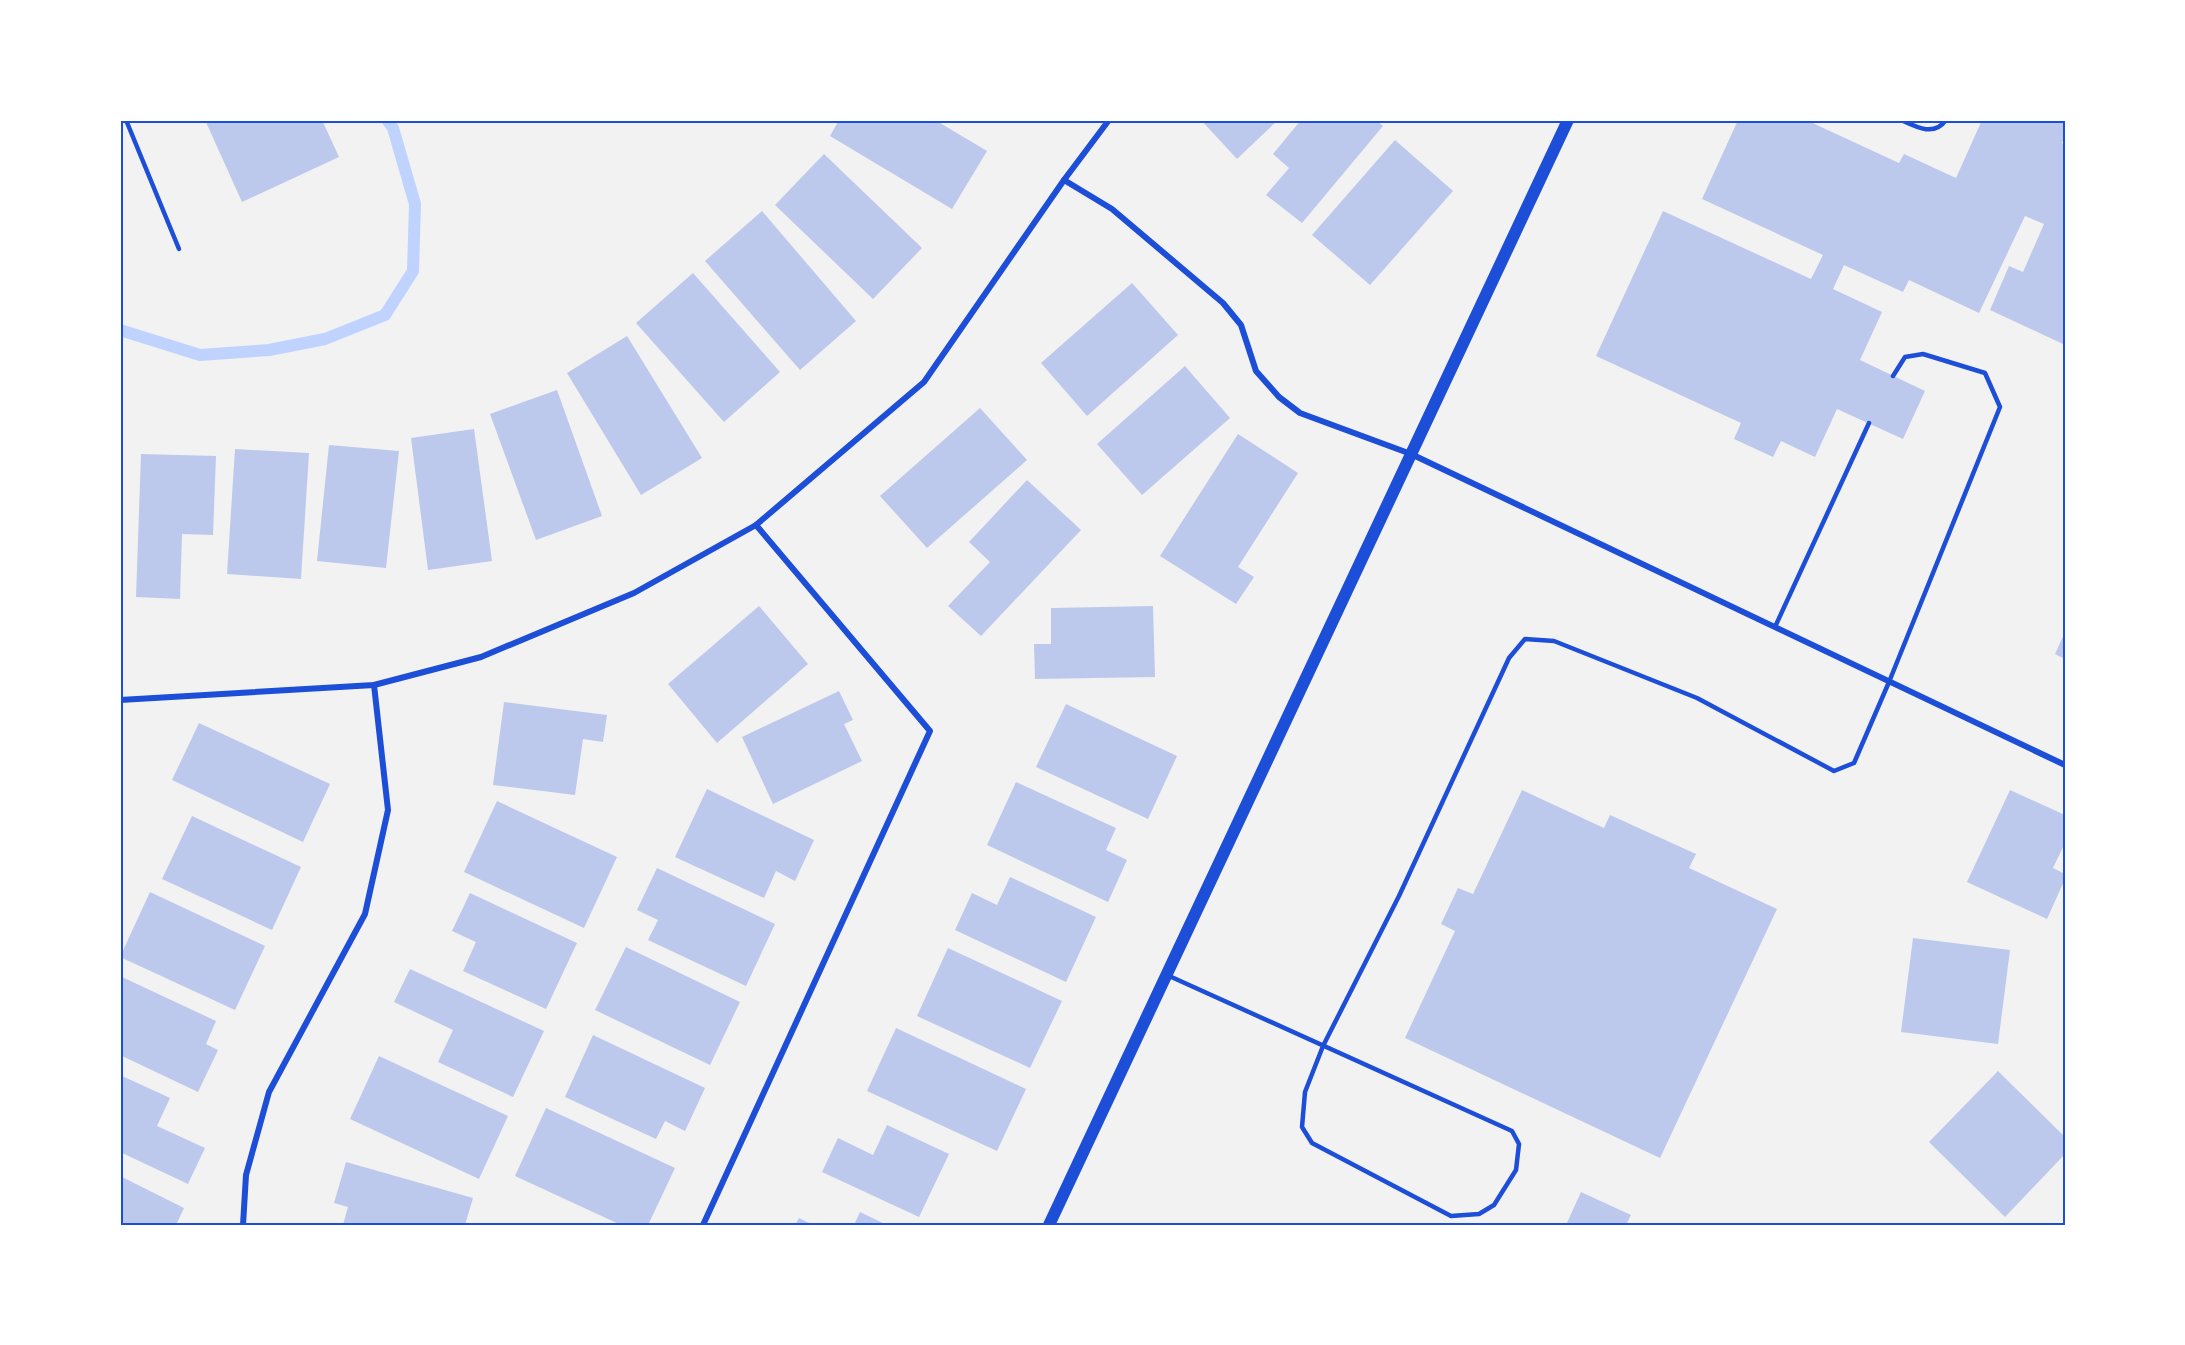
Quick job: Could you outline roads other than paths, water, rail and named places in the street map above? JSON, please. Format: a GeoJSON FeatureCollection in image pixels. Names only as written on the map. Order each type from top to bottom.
{"type":"FeatureCollection","features":[{"type":"Feature","properties":{"kind":"main road"},"geometry":{"type":"LineString","coordinates":[[1049,1225],[1568,120]]}},
{"type":"Feature","properties":{"kind":"street"},"geometry":{"type":"LineString","coordinates":[[120,700],[374,685],[481,657],[634,593],[756,525],[924,382],[1064,180],[1109,120]]}},
{"type":"Feature","properties":{"kind":"street"},"geometry":{"type":"LineString","coordinates":[[1064,180],[1112,209],[1223,303],[1241,325],[1256,371],[1279,397],[1300,413],[1411,454],[2065,765]]}},
{"type":"Feature","properties":{"kind":"street"},"geometry":{"type":"LineString","coordinates":[[704,1225],[930,731],[756,525]]}},
{"type":"Feature","properties":{"kind":"street"},"geometry":{"type":"LineString","coordinates":[[243,1225],[246,1175],[269,1092],[365,914],[388,810],[374,685]]}},
{"type":"Feature","properties":{"kind":"lane"},"geometry":{"type":"LineString","coordinates":[[126,120],[179,249]]}},
{"type":"Feature","properties":{"kind":"lane"},"geometry":{"type":"LineString","coordinates":[[1901,120],[1927,130],[1938,128],[1946,120]]}},
{"type":"Feature","properties":{"kind":"lane"},"geometry":{"type":"LineString","coordinates":[[1167,975],[1323,1046],[1512,1131],[1519,1144],[1516,1170],[1494,1204],[1479,1214],[1451,1216],[1312,1143],[1302,1127],[1305,1092],[1323,1046],[1399,896],[1509,658],[1525,639],[1554,641],[1697,698],[1834,771],[1854,763],[2000,407],[1985,373],[1923,354],[1905,357],[1893,376]]}},
{"type":"Feature","properties":{"kind":"lane"},"geometry":{"type":"LineString","coordinates":[[1775,627],[1869,423]]}},
{"type":"Feature","properties":{"kind":"waterway"},"geometry":{"type":"LineString","coordinates":[[120,330],[200,355],[269,350],[325,339],[385,315],[413,271],[415,204],[393,128],[387,120]]}}]}
